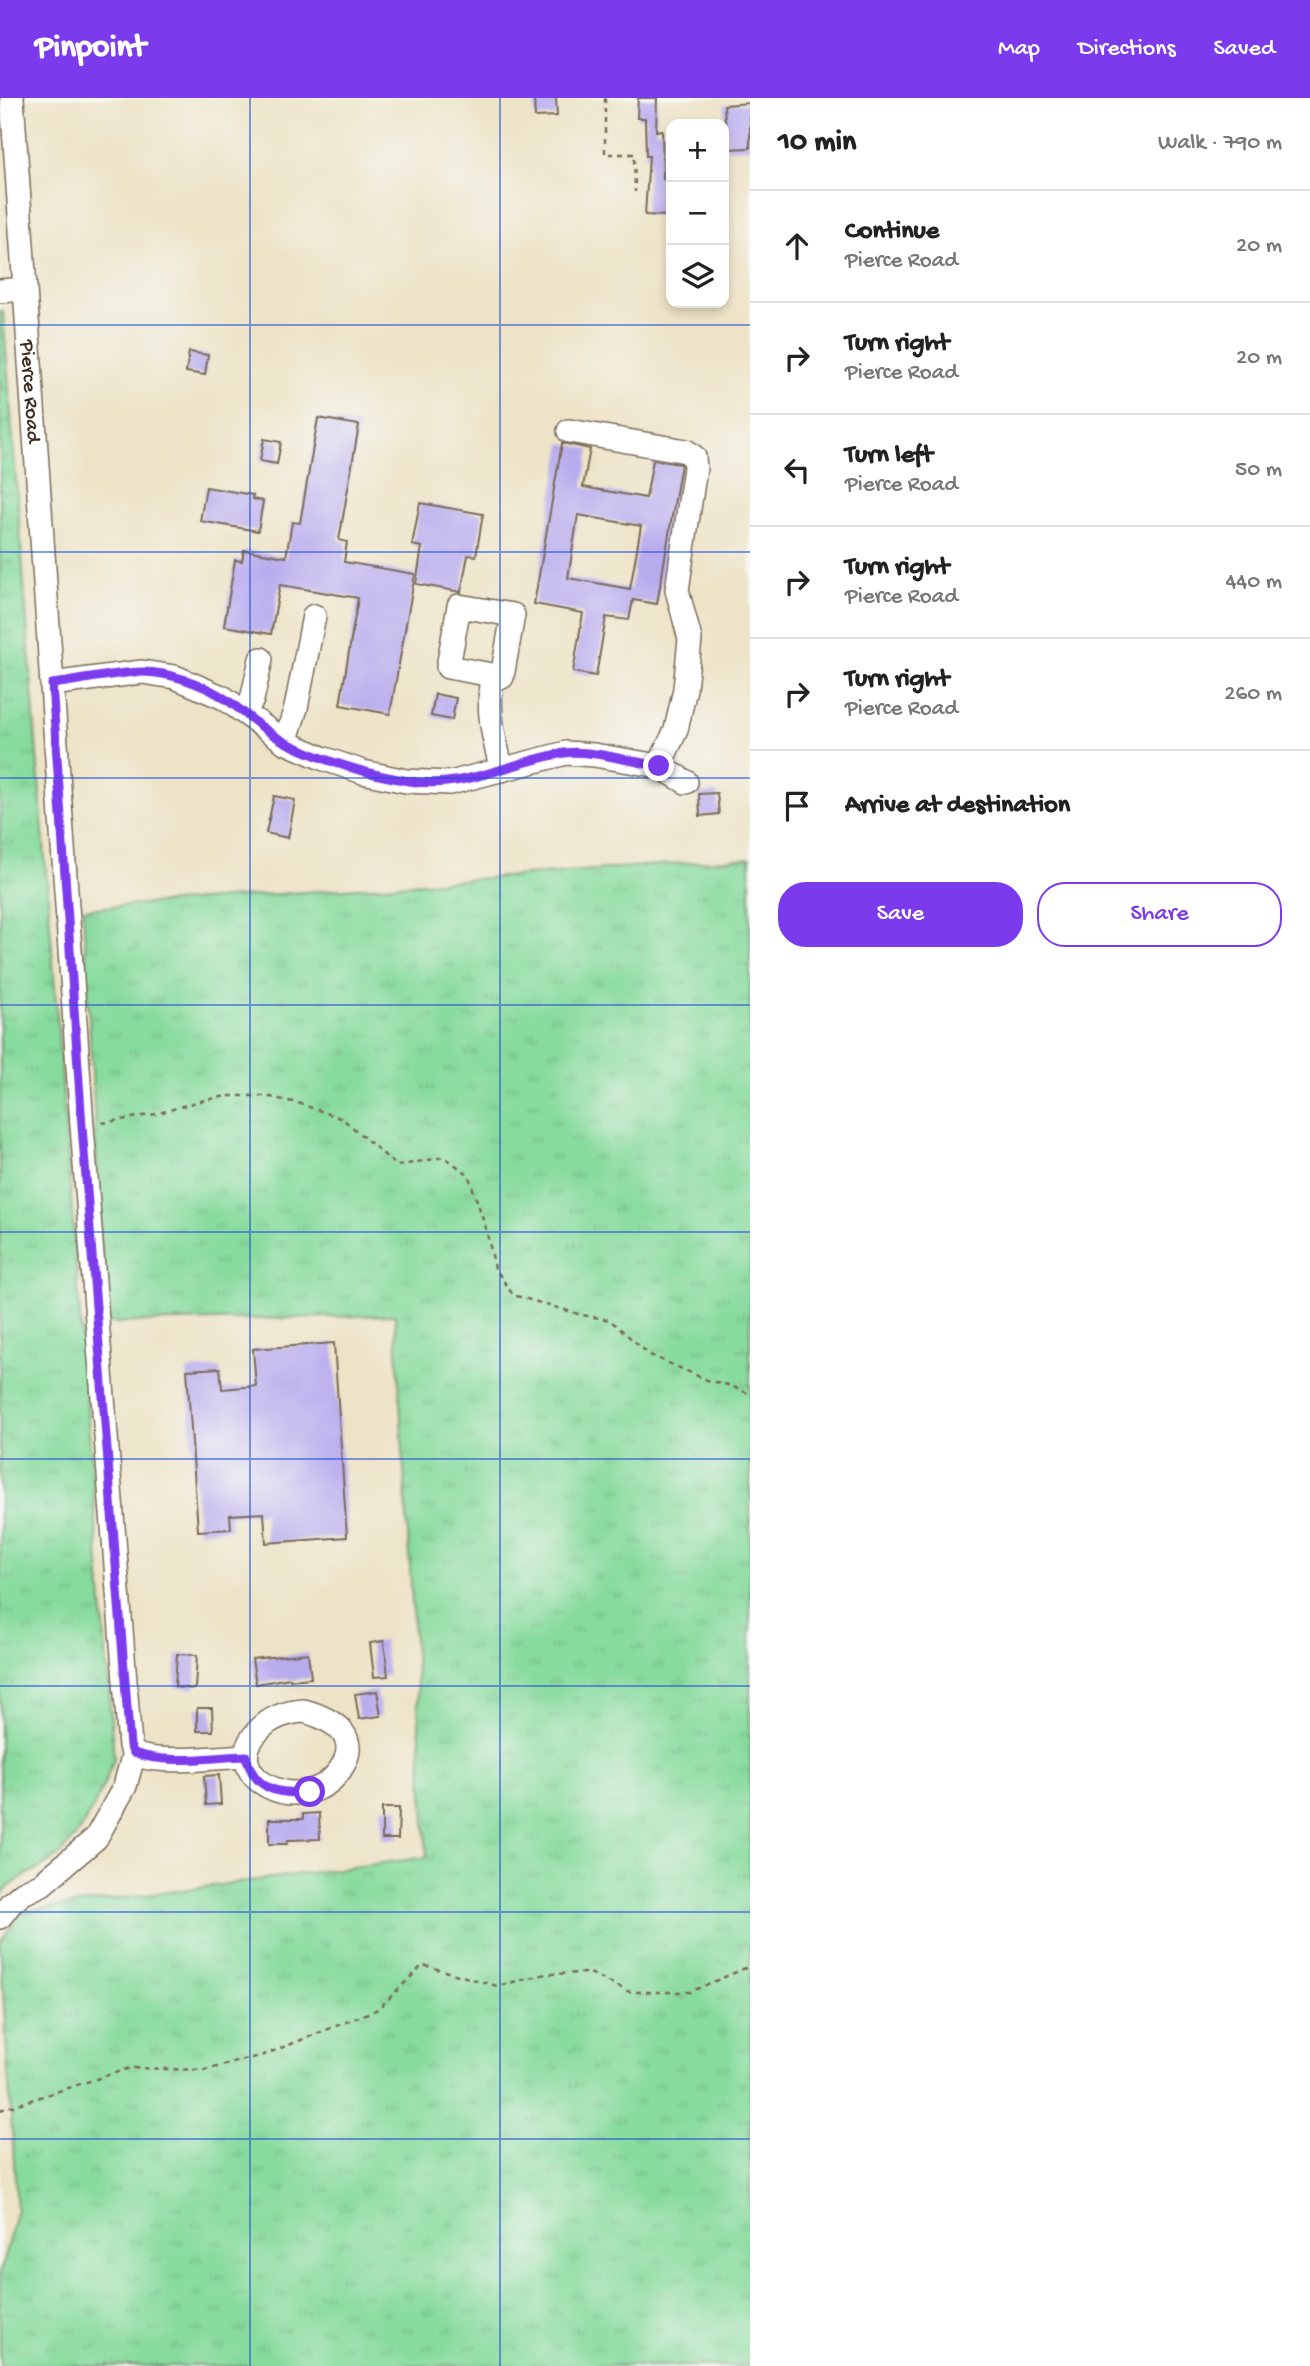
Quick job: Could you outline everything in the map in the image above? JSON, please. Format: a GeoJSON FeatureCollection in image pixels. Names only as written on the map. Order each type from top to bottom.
{"type":"FeatureCollection","features":[{"type":"Feature","properties":{"kind":"lane","name":"Pierce Road"},"geometry":{"type":"LineString","coordinates":[[12,98],[82,1126],[130,1746],[134,1753]]}},
{"type":"Feature","properties":{"kind":"lane"},"geometry":{"type":"LineString","coordinates":[[0,291],[25,289]]}},
{"type":"Feature","properties":{"kind":"lane"},"geometry":{"type":"LineString","coordinates":[[569,431],[687,451],[694,457],[695,468],[677,590],[690,639],[685,689],[676,730],[659,766]]}},
{"type":"Feature","properties":{"kind":"lane"},"geometry":{"type":"LineString","coordinates":[[285,742],[296,708],[314,616]]}},
{"type":"Feature","properties":{"kind":"lane"},"geometry":{"type":"LineString","coordinates":[[243,711],[252,700],[261,659]]}},
{"type":"Feature","properties":{"kind":"lane"},"geometry":{"type":"LineString","coordinates":[[52,684],[142,672],[175,677],[224,698],[285,742],[363,772],[406,781],[450,783],[566,753],[659,766],[685,782]]}},
{"type":"Feature","properties":{"kind":"lane"},"geometry":{"type":"LineString","coordinates":[[492,675],[489,701],[492,733],[502,770]]}},
{"type":"Feature","properties":{"kind":"lane"},"geometry":{"type":"LineString","coordinates":[[304,1711],[332,1721],[343,1730],[347,1746],[346,1760],[327,1785],[310,1792],[291,1794],[270,1790],[249,1769],[246,1756],[249,1743],[257,1731],[268,1722],[289,1712],[304,1711]]}},
{"type":"Feature","properties":{"kind":"lane"},"geometry":{"type":"LineString","coordinates":[[0,1917],[23,1893],[42,1884],[96,1838],[125,1786],[134,1753],[147,1758],[181,1759],[246,1756]]}},
{"type":"Feature","properties":{"kind":"path"},"geometry":{"type":"LineString","coordinates":[[605,98],[604,154],[634,154],[635,192]]}},
{"type":"Feature","properties":{"kind":"path"},"geometry":{"type":"LineString","coordinates":[[82,1126],[156,1114],[226,1096],[265,1096],[343,1119],[397,1166],[444,1157],[468,1174],[485,1225],[495,1268],[513,1295],[582,1315],[610,1320],[650,1355],[707,1381],[728,1385],[750,1394]]}},
{"type":"Feature","properties":{"kind":"path"},"geometry":{"type":"LineString","coordinates":[[0,2110],[130,2068],[205,2070],[264,2055],[378,2009],[423,1965],[497,1986],[546,1974],[590,1973],[630,1992],[690,1992],[750,1966]]}},
{"type":"Feature","properties":{"kind":"green space"},"geometry":{"type":"Polygon","coordinates":[[[0,311],[3,311],[114,1759],[92,1809],[70,1843],[54,1859],[13,1883],[0,1897],[0,311]]]}},
{"type":"Feature","properties":{"kind":"green space"},"geometry":{"type":"Polygon","coordinates":[[[750,858],[750,2366],[0,2366],[0,2273],[17,2209],[0,1942],[21,1912],[427,1857],[395,1315],[106,1323],[83,909],[750,858]]]}},
{"type":"Feature","properties":{"kind":"building"},"geometry":{"type":"Polygon","coordinates":[[[534,98],[556,98],[557,116],[535,117],[534,98]]]}},
{"type":"Feature","properties":{"kind":"building"},"geometry":{"type":"Polygon","coordinates":[[[638,98],[657,98],[656,131],[662,130],[666,216],[645,215],[649,156],[646,156],[645,118],[637,118],[638,98]]]}},
{"type":"Feature","properties":{"kind":"building"},"geometry":{"type":"Polygon","coordinates":[[[750,103],[750,148],[729,149],[729,119],[725,119],[724,105],[750,103]]]}},
{"type":"Feature","properties":{"kind":"building"},"geometry":{"type":"Polygon","coordinates":[[[189,352],[208,355],[205,375],[186,372],[189,352]]]}},
{"type":"Feature","properties":{"kind":"building"},"geometry":{"type":"Polygon","coordinates":[[[318,418],[359,425],[339,540],[347,542],[344,562],[415,574],[390,714],[340,705],[358,598],[280,585],[271,634],[224,626],[235,560],[242,561],[244,550],[286,557],[292,522],[300,523],[318,418]]]}},
{"type":"Feature","properties":{"kind":"building"},"geometry":{"type":"Polygon","coordinates":[[[264,439],[281,442],[277,464],[260,461],[264,439]]]}},
{"type":"Feature","properties":{"kind":"building"},"geometry":{"type":"Polygon","coordinates":[[[562,443],[590,449],[583,487],[646,498],[653,460],[681,464],[657,604],[633,600],[629,620],[606,617],[596,676],[573,672],[583,613],[534,604],[562,443]],[[578,515],[568,578],[630,589],[641,526],[578,515]]]}},
{"type":"Feature","properties":{"kind":"building"},"geometry":{"type":"Polygon","coordinates":[[[206,487],[253,495],[252,499],[263,501],[258,531],[200,521],[206,487]]]}},
{"type":"Feature","properties":{"kind":"building"},"geometry":{"type":"Polygon","coordinates":[[[420,503],[483,514],[476,556],[468,555],[461,592],[416,584],[422,547],[412,545],[420,503]]]}},
{"type":"Feature","properties":{"kind":"building"},"geometry":{"type":"Polygon","coordinates":[[[435,694],[456,698],[452,720],[431,716],[435,694]]]}},
{"type":"Feature","properties":{"kind":"building"},"geometry":{"type":"Polygon","coordinates":[[[717,793],[719,814],[700,816],[699,794],[717,793]]]}},
{"type":"Feature","properties":{"kind":"building"},"geometry":{"type":"Polygon","coordinates":[[[274,796],[295,800],[288,838],[266,833],[274,796]]]}},
{"type":"Feature","properties":{"kind":"building"},"geometry":{"type":"Polygon","coordinates":[[[334,1343],[347,1537],[266,1543],[264,1513],[230,1515],[231,1529],[198,1531],[187,1370],[220,1368],[222,1389],[256,1386],[253,1349],[334,1343]]]}},
{"type":"Feature","properties":{"kind":"building"},"geometry":{"type":"Polygon","coordinates":[[[384,1641],[388,1676],[374,1677],[370,1643],[384,1641]]]}},
{"type":"Feature","properties":{"kind":"building"},"geometry":{"type":"Polygon","coordinates":[[[308,1653],[311,1678],[290,1678],[256,1684],[252,1659],[308,1653]]]}},
{"type":"Feature","properties":{"kind":"building"},"geometry":{"type":"Polygon","coordinates":[[[177,1654],[197,1655],[195,1689],[175,1687],[177,1654]]]}},
{"type":"Feature","properties":{"kind":"building"},"geometry":{"type":"Polygon","coordinates":[[[377,1691],[381,1716],[359,1719],[355,1694],[377,1691]]]}},
{"type":"Feature","properties":{"kind":"building"},"geometry":{"type":"Polygon","coordinates":[[[197,1708],[212,1708],[213,1731],[197,1731],[197,1708]]]}},
{"type":"Feature","properties":{"kind":"building"},"geometry":{"type":"Polygon","coordinates":[[[219,1775],[221,1804],[206,1805],[204,1776],[219,1775]]]}},
{"type":"Feature","properties":{"kind":"building"},"geometry":{"type":"Polygon","coordinates":[[[382,1808],[399,1808],[398,1839],[382,1839],[382,1808]]]}},
{"type":"Feature","properties":{"kind":"building"},"geometry":{"type":"Polygon","coordinates":[[[319,1813],[320,1839],[288,1840],[287,1844],[269,1844],[269,1819],[303,1819],[303,1814],[319,1813]]]}},
{"type":"Feature","properties":{"kind":"route"},"geometry":{"type":"LineString","coordinates":[[310,1792],[291,1794],[270,1790],[249,1769],[246,1756],[147,1758],[134,1753],[130,1746],[82,1126],[52,684],[142,672],[175,677],[224,698],[285,742],[363,772],[406,781],[450,783],[566,753],[659,766]]}}]}
